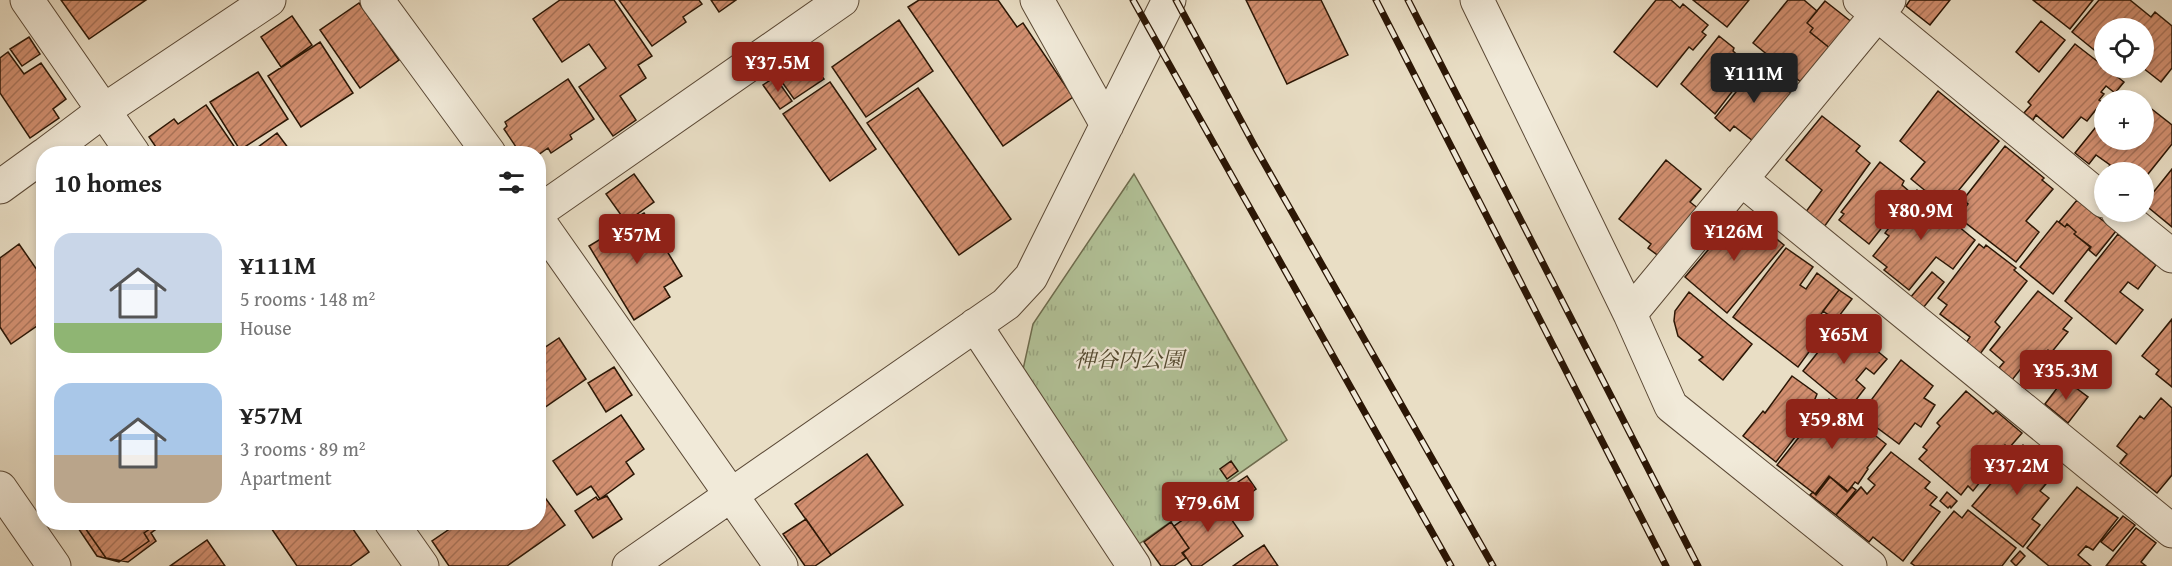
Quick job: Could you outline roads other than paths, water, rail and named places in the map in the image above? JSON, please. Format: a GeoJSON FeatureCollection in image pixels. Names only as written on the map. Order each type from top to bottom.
{"type":"FeatureCollection","features":[{"type":"Feature","properties":{"kind":"street"},"geometry":{"type":"LineString","coordinates":[[27,0],[128,146]]}},
{"type":"Feature","properties":{"kind":"street"},"geometry":{"type":"LineString","coordinates":[[56,146],[269,0]]}},
{"type":"Feature","properties":{"kind":"street"},"geometry":{"type":"LineString","coordinates":[[377,0],[484,146]]}},
{"type":"Feature","properties":{"kind":"street"},"geometry":{"type":"LineString","coordinates":[[546,207],[842,0]]}},
{"type":"Feature","properties":{"kind":"street"},"geometry":{"type":"LineString","coordinates":[[1037,0],[1107,125]]}},
{"type":"Feature","properties":{"kind":"street"},"geometry":{"type":"LineString","coordinates":[[629,566],[1006,304],[1031,277],[1169,0]]}},
{"type":"Feature","properties":{"kind":"street"},"geometry":{"type":"LineString","coordinates":[[1477,0],[1630,314],[1671,406],[1870,566]]}},
{"type":"Feature","properties":{"kind":"street"},"geometry":{"type":"LineString","coordinates":[[1630,314],[1742,179],[1875,5],[2094,192]]}},
{"type":"Feature","properties":{"kind":"street"},"geometry":{"type":"LineString","coordinates":[[0,187],[36,161]]}},
{"type":"Feature","properties":{"kind":"street"},"geometry":{"type":"LineString","coordinates":[[1742,179],[2172,531]]}},
{"type":"Feature","properties":{"kind":"street"},"geometry":{"type":"LineString","coordinates":[[2130,222],[2172,256]]}},
{"type":"Feature","properties":{"kind":"street"},"geometry":{"type":"LineString","coordinates":[[546,231],[781,566]]}},
{"type":"Feature","properties":{"kind":"street"},"geometry":{"type":"LineString","coordinates":[[975,325],[1134,566]]}},
{"type":"Feature","properties":{"kind":"street"},"geometry":{"type":"LineString","coordinates":[[0,488],[54,566]]}},
{"type":"Feature","properties":{"kind":"street"},"geometry":{"type":"LineString","coordinates":[[397,530],[422,566]]}},
{"type":"Feature","properties":{"kind":"railway"},"geometry":{"type":"LineString","coordinates":[[1133,0],[1451,566]]}},
{"type":"Feature","properties":{"kind":"railway"},"geometry":{"type":"LineString","coordinates":[[1176,0],[1255,147],[1493,566]]}},
{"type":"Feature","properties":{"kind":"railway"},"geometry":{"type":"LineString","coordinates":[[1376,0],[1666,566]]}},
{"type":"Feature","properties":{"kind":"railway"},"geometry":{"type":"LineString","coordinates":[[1408,0],[1698,566]]}},
{"type":"Feature","properties":{"kind":"park label","name":"神谷内公園"},"geometry":{"type":"Point","coordinates":[1129,359]}}]}
